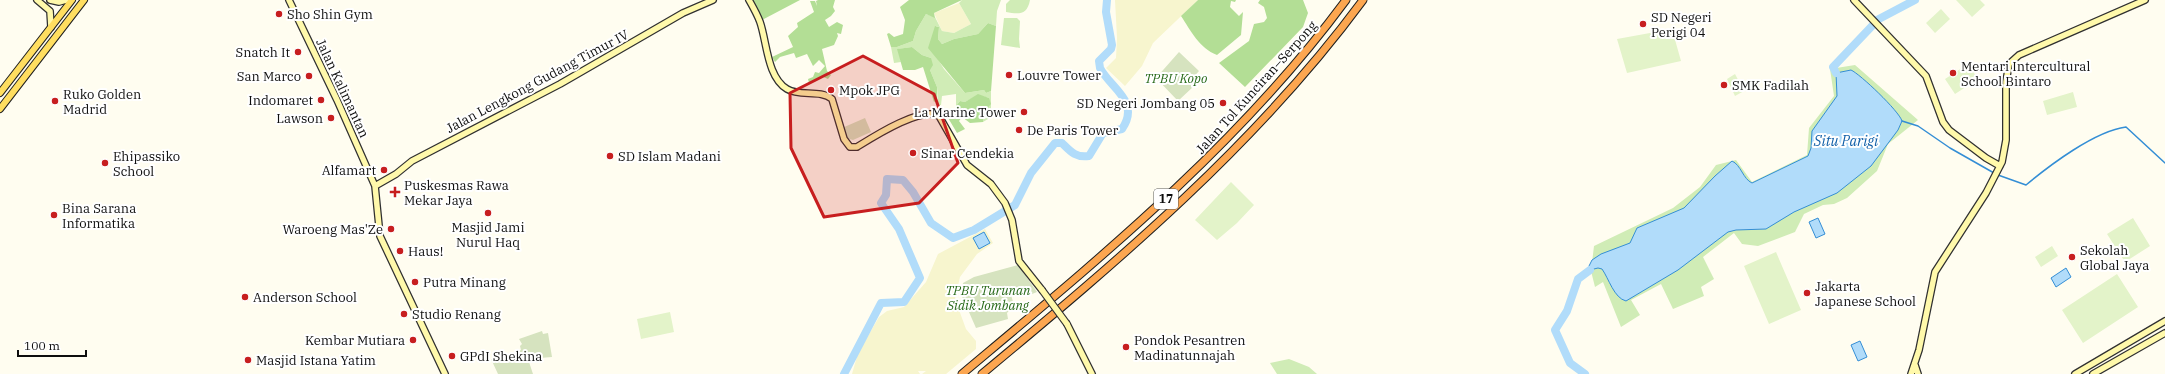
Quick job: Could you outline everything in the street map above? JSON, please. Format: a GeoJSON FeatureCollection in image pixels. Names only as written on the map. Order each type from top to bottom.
{"type":"FeatureCollection","features":[{"type":"Feature","properties":{"kind":"highway","name":"Jalan Tol Kunciran–Serpong"},"geometry":{"type":"LineString","coordinates":[[962,374],[1150,214],[1198,169],[1251,115],[1326,27],[1346,0]]}},
{"type":"Feature","properties":{"kind":"highway","name":"Jalan Tol Kunciran–Serpong"},"geometry":{"type":"LineString","coordinates":[[982,374],[1156,225],[1206,178],[1259,123],[1336,36],[1363,0]]}},
{"type":"Feature","properties":{"kind":"main road"},"geometry":{"type":"LineString","coordinates":[[0,93],[72,0]]}},
{"type":"Feature","properties":{"kind":"main road"},"geometry":{"type":"LineString","coordinates":[[0,109],[84,0]]}},
{"type":"Feature","properties":{"kind":"street"},"geometry":{"type":"LineString","coordinates":[[37,0],[50,11],[52,27]]}},
{"type":"Feature","properties":{"kind":"street"},"geometry":{"type":"LineString","coordinates":[[50,0],[59,2],[66,0]]}},
{"type":"Feature","properties":{"kind":"street","name":"Jalan Kalimantan"},"geometry":{"type":"LineString","coordinates":[[289,0],[337,100],[375,186],[378,229],[380,236],[445,374]]}},
{"type":"Feature","properties":{"kind":"street","name":"Jalan Lengkong Gudang Timur IV"},"geometry":{"type":"LineString","coordinates":[[375,186],[391,178],[412,161],[556,86],[683,13],[713,0]]}},
{"type":"Feature","properties":{"kind":"street"},"geometry":{"type":"LineString","coordinates":[[749,0],[760,22],[769,59],[781,82],[790,90],[826,95],[832,99],[835,104],[841,132],[850,147],[857,147],[905,122],[927,114],[935,114],[941,120],[967,165],[991,184],[1008,207],[1012,220],[1019,261],[1067,324],[1092,374]]}},
{"type":"Feature","properties":{"kind":"street"},"geometry":{"type":"LineString","coordinates":[[1854,0],[1926,76],[1941,116],[1949,130],[2000,168]]}},
{"type":"Feature","properties":{"kind":"street"},"geometry":{"type":"LineString","coordinates":[[1911,374],[1915,364],[1933,276],[2000,168],[2006,144],[2006,82],[2009,64],[2012,59],[2145,0]]}},
{"type":"Feature","properties":{"kind":"street"},"geometry":{"type":"LineString","coordinates":[[2075,374],[2165,321]]}},
{"type":"Feature","properties":{"kind":"street"},"geometry":{"type":"LineString","coordinates":[[2093,374],[2165,333]]}},
{"type":"Feature","properties":{"kind":"street"},"geometry":{"type":"LineString","coordinates":[[1915,364],[1918,374]]}},
{"type":"Feature","properties":{"kind":"highlighted area"},"geometry":{"type":"Polygon","coordinates":[[[863,56],[934,94],[958,163],[919,203],[824,217],[791,148],[790,93],[863,56]]]}},
{"type":"Feature","properties":{"kind":"shaded area"},"geometry":{"type":"Polygon","coordinates":[[[1115,0],[1198,0],[1153,43],[1142,66],[1125,86],[1106,68],[1116,58],[1117,38],[1115,0]]]}},
{"type":"Feature","properties":{"kind":"shaded area"},"geometry":{"type":"Polygon","coordinates":[[[959,3],[971,24],[954,33],[942,31],[934,13],[959,3]]]}},
{"type":"Feature","properties":{"kind":"shaded area"},"geometry":{"type":"Polygon","coordinates":[[[985,229],[993,243],[977,254],[960,277],[955,299],[966,329],[976,341],[976,349],[946,374],[922,374],[926,371],[918,371],[920,374],[852,374],[858,353],[879,317],[887,311],[904,307],[926,282],[938,254],[985,229]]]}},
{"type":"Feature","properties":{"kind":"green space"},"geometry":{"type":"Polygon","coordinates":[[[752,0],[800,0],[762,20],[752,0]]]}},
{"type":"Feature","properties":{"kind":"green space"},"geometry":{"type":"Polygon","coordinates":[[[835,0],[833,7],[835,11],[825,20],[829,27],[837,22],[843,25],[841,34],[837,33],[838,36],[834,45],[822,49],[827,71],[831,75],[828,79],[821,76],[816,81],[809,83],[808,79],[813,77],[815,72],[819,73],[825,66],[819,60],[813,66],[807,54],[796,58],[794,53],[780,57],[775,62],[772,57],[793,47],[788,36],[798,27],[797,23],[814,12],[810,1],[815,1],[817,6],[816,1],[835,0]]]}},
{"type":"Feature","properties":{"kind":"green space"},"geometry":{"type":"Polygon","coordinates":[[[909,0],[962,0],[934,13],[935,18],[926,14],[916,31],[913,41],[897,47],[891,47],[887,34],[889,33],[894,37],[903,34],[905,20],[900,7],[909,0]]]}},
{"type":"Feature","properties":{"kind":"green space"},"geometry":{"type":"Polygon","coordinates":[[[962,0],[1001,0],[997,11],[996,26],[988,23],[978,34],[954,39],[942,44],[938,39],[939,27],[936,26],[936,56],[944,69],[965,93],[984,90],[986,93],[991,91],[991,112],[988,119],[983,122],[983,113],[989,98],[978,95],[965,102],[960,101],[956,106],[956,94],[942,96],[941,105],[938,105],[937,87],[930,70],[931,58],[922,55],[912,47],[898,49],[901,62],[894,63],[891,47],[897,47],[913,41],[916,31],[926,14],[935,17],[942,31],[954,33],[971,24],[959,3],[962,0]]]}},
{"type":"Feature","properties":{"kind":"green space"},"geometry":{"type":"Polygon","coordinates":[[[1010,0],[1030,0],[1027,9],[1021,13],[1014,13],[1006,12],[1006,4],[1010,0]]]}},
{"type":"Feature","properties":{"kind":"green space"},"geometry":{"type":"Polygon","coordinates":[[[1198,0],[1236,0],[1235,2],[1231,1],[1230,7],[1239,16],[1243,12],[1241,35],[1217,55],[1200,44],[1181,16],[1198,0]]]}},
{"type":"Feature","properties":{"kind":"green space"},"geometry":{"type":"Polygon","coordinates":[[[1260,0],[1303,0],[1308,13],[1303,27],[1245,87],[1219,63],[1249,41],[1254,24],[1264,22],[1267,18],[1264,7],[1258,3],[1260,0]]]}},
{"type":"Feature","properties":{"kind":"green space"},"geometry":{"type":"Polygon","coordinates":[[[1956,0],[1980,0],[1985,5],[1972,17],[1956,0]]]}},
{"type":"Feature","properties":{"kind":"green space"},"geometry":{"type":"Polygon","coordinates":[[[1941,9],[1950,19],[1935,33],[1926,23],[1941,9]]]}},
{"type":"Feature","properties":{"kind":"green space"},"geometry":{"type":"Polygon","coordinates":[[[1004,18],[1017,18],[1020,21],[1020,48],[1001,45],[1004,18]]]}},
{"type":"Feature","properties":{"kind":"green space"},"geometry":{"type":"Polygon","coordinates":[[[988,23],[996,26],[991,91],[986,93],[984,90],[965,93],[928,48],[935,26],[939,27],[938,39],[942,44],[954,39],[978,34],[988,23]]]}},
{"type":"Feature","properties":{"kind":"green space"},"geometry":{"type":"Polygon","coordinates":[[[1672,29],[1681,61],[1627,73],[1617,39],[1672,29]]]}},
{"type":"Feature","properties":{"kind":"green space"},"geometry":{"type":"Polygon","coordinates":[[[912,47],[922,55],[931,58],[933,65],[930,70],[937,87],[937,100],[934,102],[923,67],[915,70],[903,70],[897,49],[912,47]]]}},
{"type":"Feature","properties":{"kind":"green space","name":"TPBU Kopo"},"geometry":{"type":"Polygon","coordinates":[[[1179,52],[1199,71],[1190,81],[1194,86],[1178,101],[1156,78],[1179,52]]]}},
{"type":"Feature","properties":{"kind":"green space"},"geometry":{"type":"Polygon","coordinates":[[[1968,64],[1978,79],[1955,94],[1945,79],[1968,64]]]}},
{"type":"Feature","properties":{"kind":"green space","name":"Situ Parigi"},"geometry":{"type":"Polygon","coordinates":[[[1855,65],[1918,120],[1888,144],[1877,171],[1847,198],[1834,204],[1823,205],[1804,214],[1795,232],[1758,246],[1742,244],[1734,233],[1703,257],[1714,279],[1701,287],[1704,296],[1673,309],[1661,284],[1631,300],[1640,315],[1621,327],[1603,282],[1595,287],[1591,271],[1594,246],[1673,208],[1700,187],[1716,165],[1736,160],[1752,182],[1807,155],[1809,128],[1834,96],[1830,69],[1855,65]]]}},
{"type":"Feature","properties":{"kind":"green space"},"geometry":{"type":"Polygon","coordinates":[[[1735,74],[1744,91],[1735,96],[1727,79],[1735,74]]]}},
{"type":"Feature","properties":{"kind":"green space"},"geometry":{"type":"Polygon","coordinates":[[[2073,92],[2077,107],[2047,115],[2043,101],[2073,92]]]}},
{"type":"Feature","properties":{"kind":"green space"},"geometry":{"type":"Polygon","coordinates":[[[978,94],[989,98],[991,104],[983,113],[983,122],[970,123],[962,117],[959,121],[965,129],[957,133],[944,111],[954,116],[957,112],[956,106],[960,101],[965,102],[978,94]]]}},
{"type":"Feature","properties":{"kind":"green space"},"geometry":{"type":"Polygon","coordinates":[[[865,118],[871,132],[853,140],[846,138],[842,128],[865,118]]]}},
{"type":"Feature","properties":{"kind":"green space"},"geometry":{"type":"Polygon","coordinates":[[[1231,182],[1254,205],[1237,223],[1217,240],[1195,220],[1231,182]]]}},
{"type":"Feature","properties":{"kind":"green space"},"geometry":{"type":"Polygon","coordinates":[[[2133,218],[2150,246],[2125,262],[2107,234],[2133,218]]]}},
{"type":"Feature","properties":{"kind":"green space"},"geometry":{"type":"Polygon","coordinates":[[[2052,246],[2058,256],[2041,267],[2035,257],[2052,246]]]}},
{"type":"Feature","properties":{"kind":"green space"},"geometry":{"type":"Polygon","coordinates":[[[1776,252],[1801,310],[1769,324],[1744,266],[1776,252]]]}},
{"type":"Feature","properties":{"kind":"green space","name":"TPBU Turunan Sidik Jombang"},"geometry":{"type":"Polygon","coordinates":[[[1018,265],[1037,292],[1032,294],[1023,292],[1011,295],[1014,305],[1007,313],[1008,319],[976,328],[961,294],[963,283],[974,277],[1018,265]]]}},
{"type":"Feature","properties":{"kind":"green space"},"geometry":{"type":"Polygon","coordinates":[[[2117,274],[2138,307],[2083,343],[2062,310],[2117,274]]]}},
{"type":"Feature","properties":{"kind":"green space"},"geometry":{"type":"Polygon","coordinates":[[[670,312],[674,332],[641,339],[637,319],[670,312]]]}},
{"type":"Feature","properties":{"kind":"green space"},"geometry":{"type":"Polygon","coordinates":[[[542,331],[543,334],[548,333],[552,357],[528,359],[533,374],[498,374],[491,359],[498,361],[521,350],[520,346],[522,344],[519,339],[542,331]]]}},
{"type":"Feature","properties":{"kind":"green space"},"geometry":{"type":"Polygon","coordinates":[[[1289,359],[1309,367],[1317,374],[1277,374],[1270,363],[1289,359]]]}},
{"type":"Feature","properties":{"kind":"water","name":"Situ Parigi"},"geometry":{"type":"Polygon","coordinates":[[[1851,70],[1879,93],[1894,109],[1902,121],[1898,130],[1871,166],[1837,193],[1794,212],[1766,229],[1736,230],[1728,232],[1678,270],[1626,301],[1615,292],[1602,269],[1598,268],[1590,270],[1589,266],[1592,260],[1601,254],[1630,243],[1637,228],[1684,208],[1732,161],[1752,183],[1808,156],[1811,148],[1812,131],[1837,96],[1836,73],[1851,70]]]}},
{"type":"Feature","properties":{"kind":"water"},"geometry":{"type":"Polygon","coordinates":[[[1818,218],[1825,234],[1816,238],[1809,222],[1818,218]]]}},
{"type":"Feature","properties":{"kind":"water"},"geometry":{"type":"Polygon","coordinates":[[[984,232],[990,243],[979,249],[973,238],[984,232]]]}},
{"type":"Feature","properties":{"kind":"water"},"geometry":{"type":"Polygon","coordinates":[[[2066,268],[2071,277],[2056,287],[2051,278],[2066,268]]]}},
{"type":"Feature","properties":{"kind":"water"},"geometry":{"type":"Polygon","coordinates":[[[1860,341],[1867,357],[1858,361],[1851,345],[1860,341]]]}},
{"type":"Feature","properties":{"kind":"waterway"},"geometry":{"type":"LineString","coordinates":[[844,374],[881,303],[904,302],[920,278],[899,229],[881,203],[886,195],[887,179],[903,180],[913,192],[931,223],[953,238],[974,230],[1015,205],[1031,173],[1055,143],[1062,143],[1071,152],[1077,155],[1089,156],[1103,133],[1122,129],[1127,119],[1128,110],[1126,103],[1100,68],[1099,61],[1111,49],[1112,45],[1106,12],[1107,0]]}},
{"type":"Feature","properties":{"kind":"waterway"},"geometry":{"type":"LineString","coordinates":[[1877,20],[1915,0]]}},
{"type":"Feature","properties":{"kind":"waterway"},"geometry":{"type":"LineString","coordinates":[[1836,73],[1833,67],[1872,26]]}},
{"type":"Feature","properties":{"kind":"waterway"},"geometry":{"type":"LineString","coordinates":[[1902,121],[1918,126],[1950,148],[1994,173]]}},
{"type":"Feature","properties":{"kind":"waterway"},"geometry":{"type":"LineString","coordinates":[[1998,175],[2026,185],[2073,150],[2101,135],[2126,127],[2165,163]]}},
{"type":"Feature","properties":{"kind":"waterway"},"geometry":{"type":"LineString","coordinates":[[1585,374],[1570,363],[1555,330],[1567,311],[1578,279],[1590,270]]}},
{"type":"Feature","properties":{"kind":"place","name":"Sho Shin Gym"},"geometry":{"type":"Point","coordinates":[279,14]}},
{"type":"Feature","properties":{"kind":"place","name":"SD Negeri Perigi 04"},"geometry":{"type":"Point","coordinates":[1643,24]}},
{"type":"Feature","properties":{"kind":"place","name":"Snatch It"},"geometry":{"type":"Point","coordinates":[298,52]}},
{"type":"Feature","properties":{"kind":"place","name":"Mentari Intercultural School Bintaro"},"geometry":{"type":"Point","coordinates":[1953,73]}},
{"type":"Feature","properties":{"kind":"place","name":"Louvre Tower"},"geometry":{"type":"Point","coordinates":[1009,75]}},
{"type":"Feature","properties":{"kind":"place","name":"San Marco"},"geometry":{"type":"Point","coordinates":[309,76]}},
{"type":"Feature","properties":{"kind":"place","name":"SMK Fadilah"},"geometry":{"type":"Point","coordinates":[1724,85]}},
{"type":"Feature","properties":{"kind":"place","name":"Mpok JPG"},"geometry":{"type":"Point","coordinates":[831,90]}},
{"type":"Feature","properties":{"kind":"place","name":"Indomaret"},"geometry":{"type":"Point","coordinates":[321,100]}},
{"type":"Feature","properties":{"kind":"place","name":"Ruko Golden Madrid"},"geometry":{"type":"Point","coordinates":[55,101]}},
{"type":"Feature","properties":{"kind":"place","name":"SD Negeri Jombang 05"},"geometry":{"type":"Point","coordinates":[1223,103]}},
{"type":"Feature","properties":{"kind":"place","name":"La Marine Tower"},"geometry":{"type":"Point","coordinates":[1024,112]}},
{"type":"Feature","properties":{"kind":"place","name":"Lawson"},"geometry":{"type":"Point","coordinates":[331,118]}},
{"type":"Feature","properties":{"kind":"place","name":"De Paris Tower"},"geometry":{"type":"Point","coordinates":[1019,130]}},
{"type":"Feature","properties":{"kind":"place","name":"Sinar Cendekia"},"geometry":{"type":"Point","coordinates":[913,153]}},
{"type":"Feature","properties":{"kind":"place","name":"SD Islam Madani"},"geometry":{"type":"Point","coordinates":[610,156]}},
{"type":"Feature","properties":{"kind":"place","name":"Ehipassiko School"},"geometry":{"type":"Point","coordinates":[105,163]}},
{"type":"Feature","properties":{"kind":"place","name":"Alfamart"},"geometry":{"type":"Point","coordinates":[384,170]}},
{"type":"Feature","properties":{"kind":"place","name":"Puskesmas Rawa Mekar Jaya"},"geometry":{"type":"Point","coordinates":[395,192]}},
{"type":"Feature","properties":{"kind":"place","name":"Masjid Jami Nurul Haq"},"geometry":{"type":"Point","coordinates":[488,213]}},
{"type":"Feature","properties":{"kind":"place","name":"Bina Sarana Informatika"},"geometry":{"type":"Point","coordinates":[54,215]}},
{"type":"Feature","properties":{"kind":"place","name":"Waroeng Mas'Ze"},"geometry":{"type":"Point","coordinates":[391,229]}},
{"type":"Feature","properties":{"kind":"place","name":"Haus!"},"geometry":{"type":"Point","coordinates":[400,251]}},
{"type":"Feature","properties":{"kind":"place","name":"Sekolah Global Jaya"},"geometry":{"type":"Point","coordinates":[2072,257]}},
{"type":"Feature","properties":{"kind":"place","name":"Putra Minang"},"geometry":{"type":"Point","coordinates":[415,282]}},
{"type":"Feature","properties":{"kind":"place","name":"Jakarta Japanese School"},"geometry":{"type":"Point","coordinates":[1807,293]}},
{"type":"Feature","properties":{"kind":"place","name":"Anderson School"},"geometry":{"type":"Point","coordinates":[245,297]}},
{"type":"Feature","properties":{"kind":"place","name":"Studio Renang"},"geometry":{"type":"Point","coordinates":[404,314]}},
{"type":"Feature","properties":{"kind":"place","name":"Kembar Mutiara"},"geometry":{"type":"Point","coordinates":[413,340]}},
{"type":"Feature","properties":{"kind":"place","name":"Pondok Pesantren Madinatunnajah"},"geometry":{"type":"Point","coordinates":[1126,347]}},
{"type":"Feature","properties":{"kind":"place","name":"GPdI Shekina"},"geometry":{"type":"Point","coordinates":[452,356]}},
{"type":"Feature","properties":{"kind":"place","name":"Masjid Istana Yatim"},"geometry":{"type":"Point","coordinates":[248,360]}}]}
